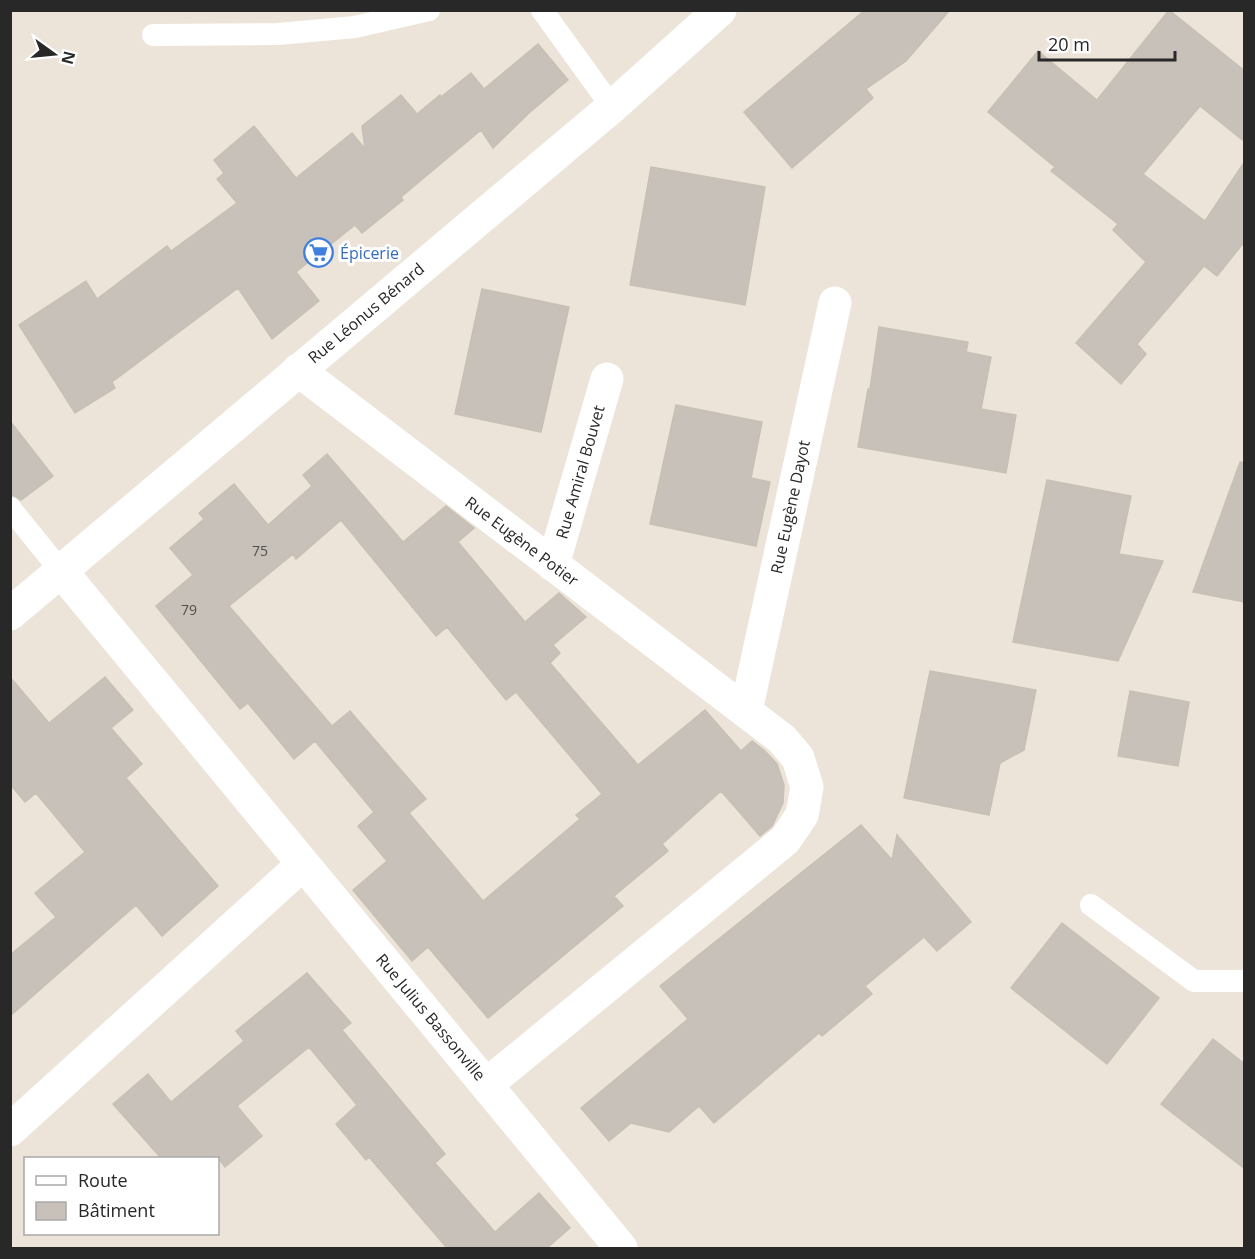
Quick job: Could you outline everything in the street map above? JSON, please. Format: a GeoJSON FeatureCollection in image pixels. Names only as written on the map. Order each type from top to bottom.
{"type":"FeatureCollection","features":[{"type":"Feature","properties":{"kind":"street","name":"Rue Léonus Bénard"},"geometry":{"type":"LineString","coordinates":[[10,614],[612,107],[720,10]]}},
{"type":"Feature","properties":{"kind":"street","name":"Rue Eugène Dayot"},"geometry":{"type":"LineString","coordinates":[[746,711],[835,303]]}},
{"type":"Feature","properties":{"kind":"street","name":"Rue Eugène Potier"},"geometry":{"type":"LineString","coordinates":[[298,370],[746,711]]}},
{"type":"Feature","properties":{"kind":"street","name":"Rue Amiral Bouvet"},"geometry":{"type":"LineString","coordinates":[[553,565],[607,379]]}},
{"type":"Feature","properties":{"kind":"street","name":"Rue Julius Bassonville"},"geometry":{"type":"LineString","coordinates":[[61,571],[486,1085],[785,840],[802,815],[807,787],[798,758],[782,739],[746,711]]}},
{"type":"Feature","properties":{"kind":"street"},"geometry":{"type":"LineString","coordinates":[[10,1130],[303,864]]}},
{"type":"Feature","properties":{"kind":"street"},"geometry":{"type":"LineString","coordinates":[[486,1085],[621,1248]]}},
{"type":"Feature","properties":{"kind":"lane"},"geometry":{"type":"LineString","coordinates":[[153,35],[278,34],[355,27],[429,10]]}},
{"type":"Feature","properties":{"kind":"lane"},"geometry":{"type":"LineString","coordinates":[[542,10],[612,107]]}},
{"type":"Feature","properties":{"kind":"lane"},"geometry":{"type":"LineString","coordinates":[[10,508],[61,571]]}},
{"type":"Feature","properties":{"kind":"lane"},"geometry":{"type":"LineString","coordinates":[[1091,905],[1194,981],[1245,981]]}},
{"type":"Feature","properties":{"kind":"building"},"geometry":{"type":"Polygon","coordinates":[[[865,10],[950,10],[906,61],[866,89],[873,98],[792,168],[744,112],[865,10]]]}},
{"type":"Feature","properties":{"kind":"building"},"geometry":{"type":"Polygon","coordinates":[[[1169,10],[1245,71],[1245,142],[1200,106],[1143,174],[1205,221],[1245,161],[1245,241],[1217,276],[1204,266],[1137,344],[1146,354],[1121,384],[1076,343],[1146,262],[1113,230],[1118,224],[1051,171],[1055,167],[988,112],[1038,51],[1097,100],[1169,10]]]}},
{"type":"Feature","properties":{"kind":"building"},"geometry":{"type":"Polygon","coordinates":[[[538,44],[568,80],[493,148],[481,130],[401,197],[403,200],[362,233],[355,225],[296,272],[319,301],[272,339],[238,288],[112,382],[115,388],[75,413],[19,325],[86,281],[97,299],[167,246],[171,251],[237,203],[217,179],[224,173],[214,160],[254,126],[296,178],[352,133],[365,149],[362,126],[401,95],[417,114],[471,73],[484,89],[538,44]]]}},
{"type":"Feature","properties":{"kind":"building"},"geometry":{"type":"Polygon","coordinates":[[[651,167],[765,187],[745,305],[630,285],[651,167]]]}},
{"type":"Feature","properties":{"kind":"building"},"geometry":{"type":"Polygon","coordinates":[[[482,289],[569,307],[541,432],[455,414],[482,289]]]}},
{"type":"Feature","properties":{"kind":"building"},"geometry":{"type":"Polygon","coordinates":[[[879,327],[968,342],[966,352],[991,357],[981,409],[1016,415],[1006,473],[858,447],[868,389],[870,389],[879,327]]]}},
{"type":"Feature","properties":{"kind":"building"},"geometry":{"type":"Polygon","coordinates":[[[676,405],[762,422],[751,478],[770,482],[756,546],[650,524],[676,405]]]}},
{"type":"Feature","properties":{"kind":"building"},"geometry":{"type":"Polygon","coordinates":[[[10,421],[53,476],[21,500],[10,495],[10,421]]]}},
{"type":"Feature","properties":{"kind":"building"},"geometry":{"type":"Polygon","coordinates":[[[327,454],[403,542],[446,506],[474,528],[458,542],[525,622],[559,593],[586,617],[553,645],[560,653],[550,663],[638,765],[705,710],[741,751],[752,741],[777,764],[784,785],[783,803],[772,826],[760,836],[721,791],[662,844],[668,851],[614,896],[623,906],[488,1018],[428,947],[412,961],[353,890],[387,861],[358,826],[374,812],[315,741],[294,759],[248,703],[240,709],[156,606],[193,575],[170,548],[204,519],[199,513],[234,484],[268,525],[312,486],[303,475],[327,454]],[[341,520],[296,559],[293,554],[229,606],[332,726],[350,711],[426,799],[409,813],[483,901],[580,819],[576,815],[602,794],[516,692],[506,700],[447,627],[436,636],[341,520]]]}},
{"type":"Feature","properties":{"kind":"building"},"geometry":{"type":"Polygon","coordinates":[[[1240,462],[1245,463],[1245,602],[1193,592],[1240,462]]]}},
{"type":"Feature","properties":{"kind":"building"},"geometry":{"type":"Polygon","coordinates":[[[1047,480],[1131,496],[1119,554],[1163,561],[1118,661],[1013,642],[1047,480]]]}},
{"type":"Feature","properties":{"kind":"building"},"geometry":{"type":"Polygon","coordinates":[[[930,671],[1036,690],[1024,750],[1000,763],[989,815],[904,798],[930,671]]]}},
{"type":"Feature","properties":{"kind":"building"},"geometry":{"type":"Polygon","coordinates":[[[10,677],[49,723],[105,677],[133,710],[111,728],[142,764],[126,778],[218,886],[162,936],[136,905],[10,1016],[10,955],[56,917],[35,893],[85,852],[36,793],[25,802],[10,784],[10,677]]]}},
{"type":"Feature","properties":{"kind":"building"},"geometry":{"type":"Polygon","coordinates":[[[1130,691],[1189,702],[1178,766],[1118,756],[1130,691]]]}},
{"type":"Feature","properties":{"kind":"building"},"geometry":{"type":"Polygon","coordinates":[[[861,825],[892,860],[897,835],[971,922],[937,951],[924,937],[865,986],[872,994],[822,1036],[819,1033],[714,1123],[699,1106],[669,1132],[631,1123],[609,1141],[581,1108],[688,1019],[660,986],[861,825]]]}},
{"type":"Feature","properties":{"kind":"building"},"geometry":{"type":"Polygon","coordinates":[[[1062,923],[1159,998],[1107,1064],[1011,988],[1062,923]]]}},
{"type":"Feature","properties":{"kind":"building"},"geometry":{"type":"Polygon","coordinates":[[[307,973],[351,1023],[342,1030],[445,1154],[435,1163],[495,1232],[539,1193],[570,1228],[547,1248],[447,1248],[369,1157],[366,1160],[336,1124],[357,1105],[309,1047],[237,1106],[262,1136],[225,1167],[219,1157],[160,1157],[113,1104],[148,1074],[171,1102],[244,1041],[236,1031],[307,973]]]}},
{"type":"Feature","properties":{"kind":"building"},"geometry":{"type":"Polygon","coordinates":[[[1213,1039],[1245,1064],[1245,1169],[1161,1104],[1213,1039]]]}},
{"type":"Feature","properties":{"kind":"place","name":"Épicerie"},"geometry":{"type":"Point","coordinates":[319,253]}}]}
